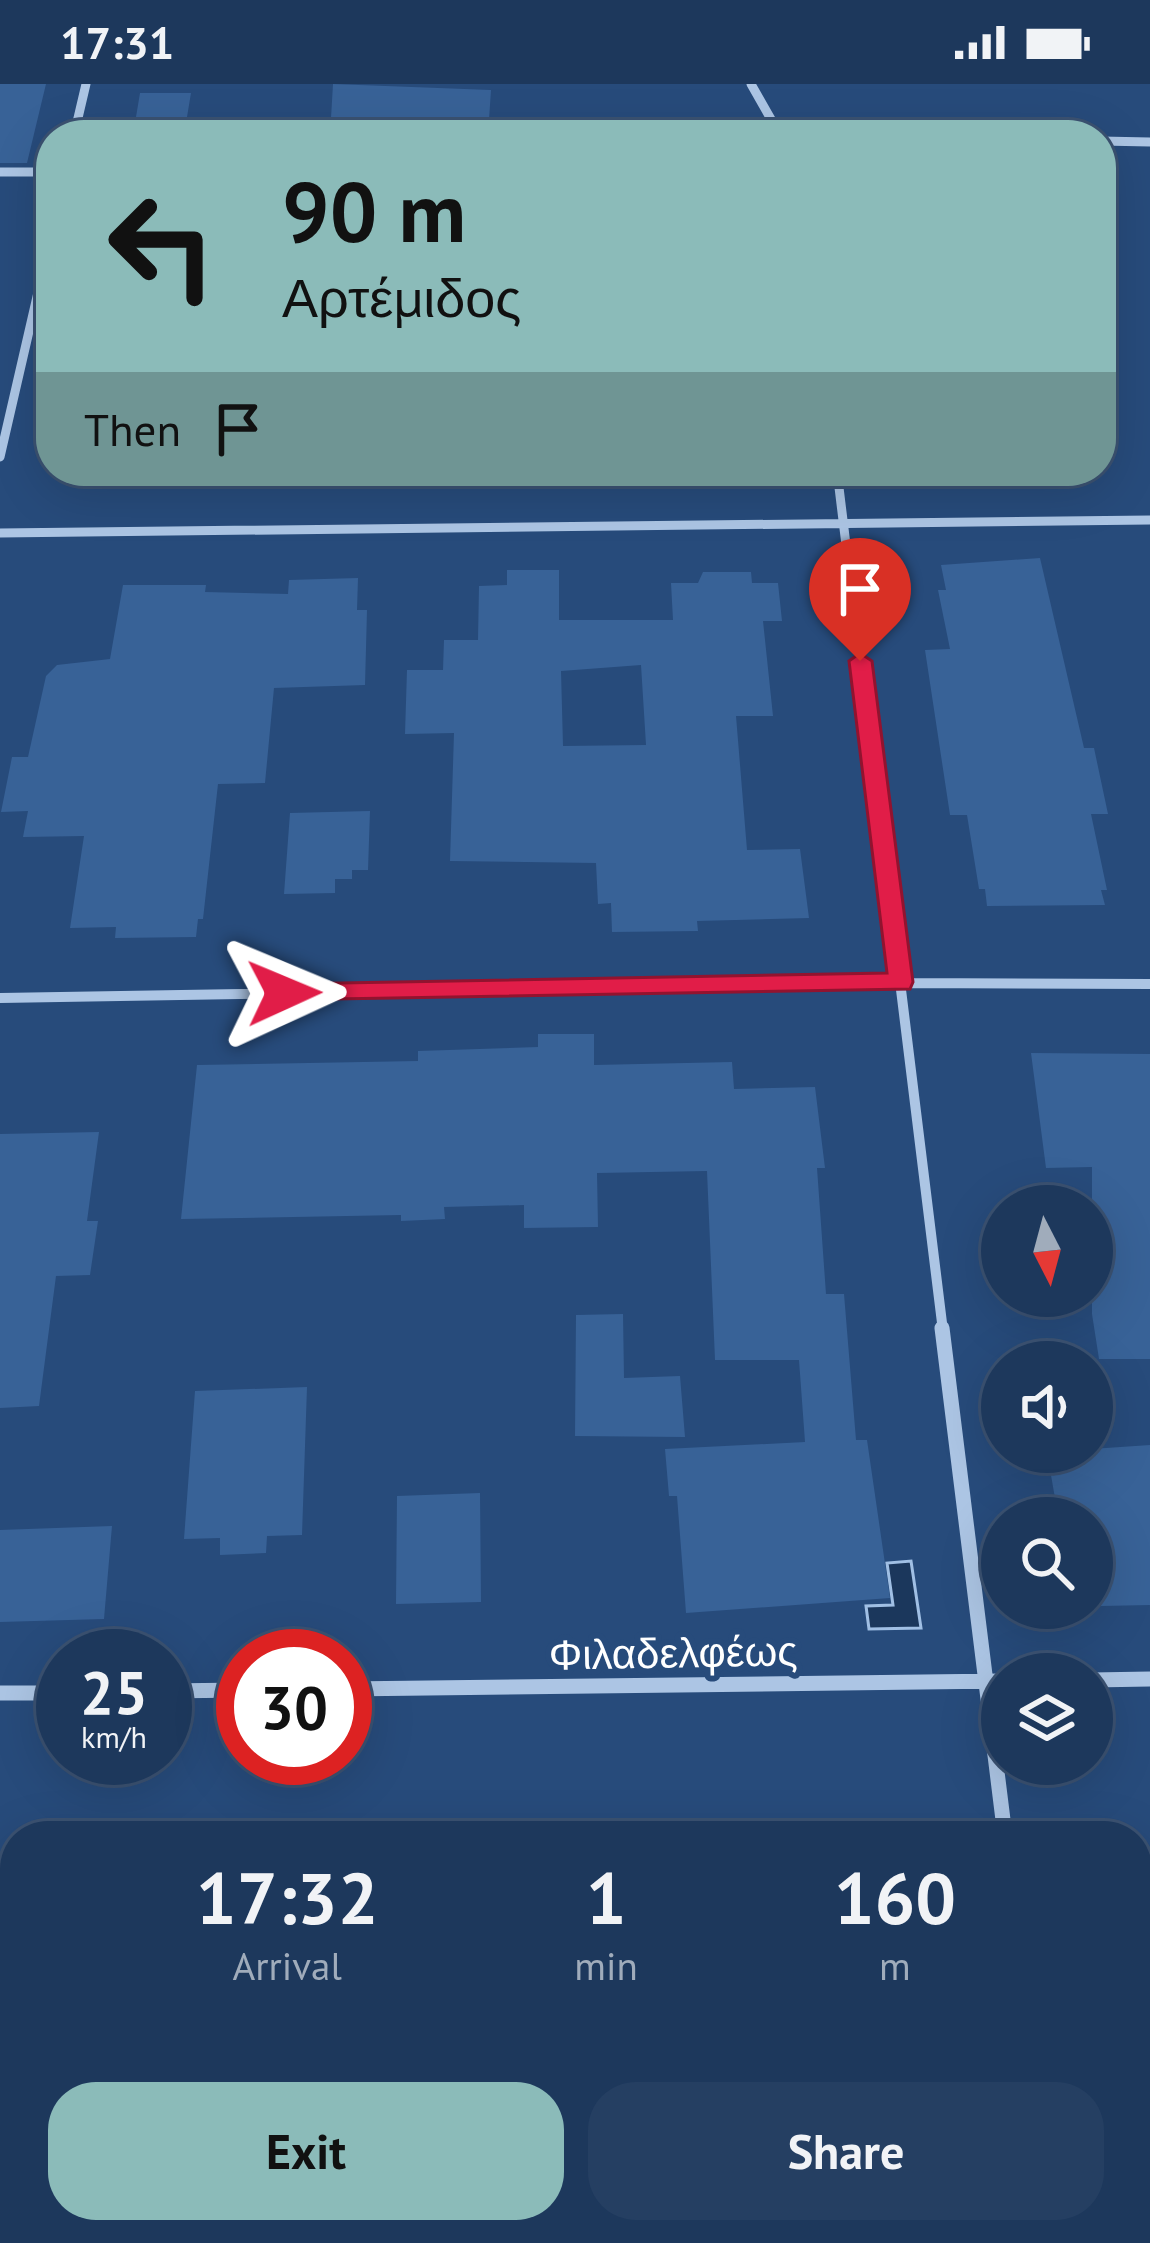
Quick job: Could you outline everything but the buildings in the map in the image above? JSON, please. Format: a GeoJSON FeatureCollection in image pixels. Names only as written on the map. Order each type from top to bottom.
{"type":"FeatureCollection","features":[{"type":"Feature","properties":{"kind":"street"},"geometry":{"type":"LineString","coordinates":[[78,120],[86,84]]}},
{"type":"Feature","properties":{"kind":"street"},"geometry":{"type":"LineString","coordinates":[[751,84],[771,120]]}},
{"type":"Feature","properties":{"kind":"street"},"geometry":{"type":"LineString","coordinates":[[1116,141],[1150,142]]}},
{"type":"Feature","properties":{"kind":"street"},"geometry":{"type":"LineString","coordinates":[[0,172],[36,172]]}},
{"type":"Feature","properties":{"kind":"street"},"geometry":{"type":"LineString","coordinates":[[0,457],[36,301]]}},
{"type":"Feature","properties":{"kind":"street"},"geometry":{"type":"LineString","coordinates":[[839,486],[991,1653]]}},
{"type":"Feature","properties":{"kind":"street"},"geometry":{"type":"LineString","coordinates":[[0,533],[1150,520]]}},
{"type":"Feature","properties":{"kind":"street"},"geometry":{"type":"LineString","coordinates":[[0,998],[901,982],[1150,984]]}},
{"type":"Feature","properties":{"kind":"street"},"geometry":{"type":"LineString","coordinates":[[1113,1680],[1150,1679]]}},
{"type":"Feature","properties":{"kind":"street","name":"Φιλαδελφέως"},"geometry":{"type":"LineString","coordinates":[[372,1689],[981,1681]]}},
{"type":"Feature","properties":{"kind":"street"},"geometry":{"type":"LineString","coordinates":[[0,1694],[36,1693]]}},
{"type":"Feature","properties":{"kind":"street"},"geometry":{"type":"LineString","coordinates":[[1002,1785],[1004,1821]]}},
{"type":"Feature","properties":{"kind":"water"},"geometry":{"type":"Polygon","coordinates":[[[911,1561],[921,1628],[869,1629],[866,1606],[893,1605],[887,1563],[911,1561]]]}},
{"type":"Feature","properties":{"kind":"route"},"geometry":{"type":"LineString","coordinates":[[284,993],[901,982],[860,661]]}}]}
